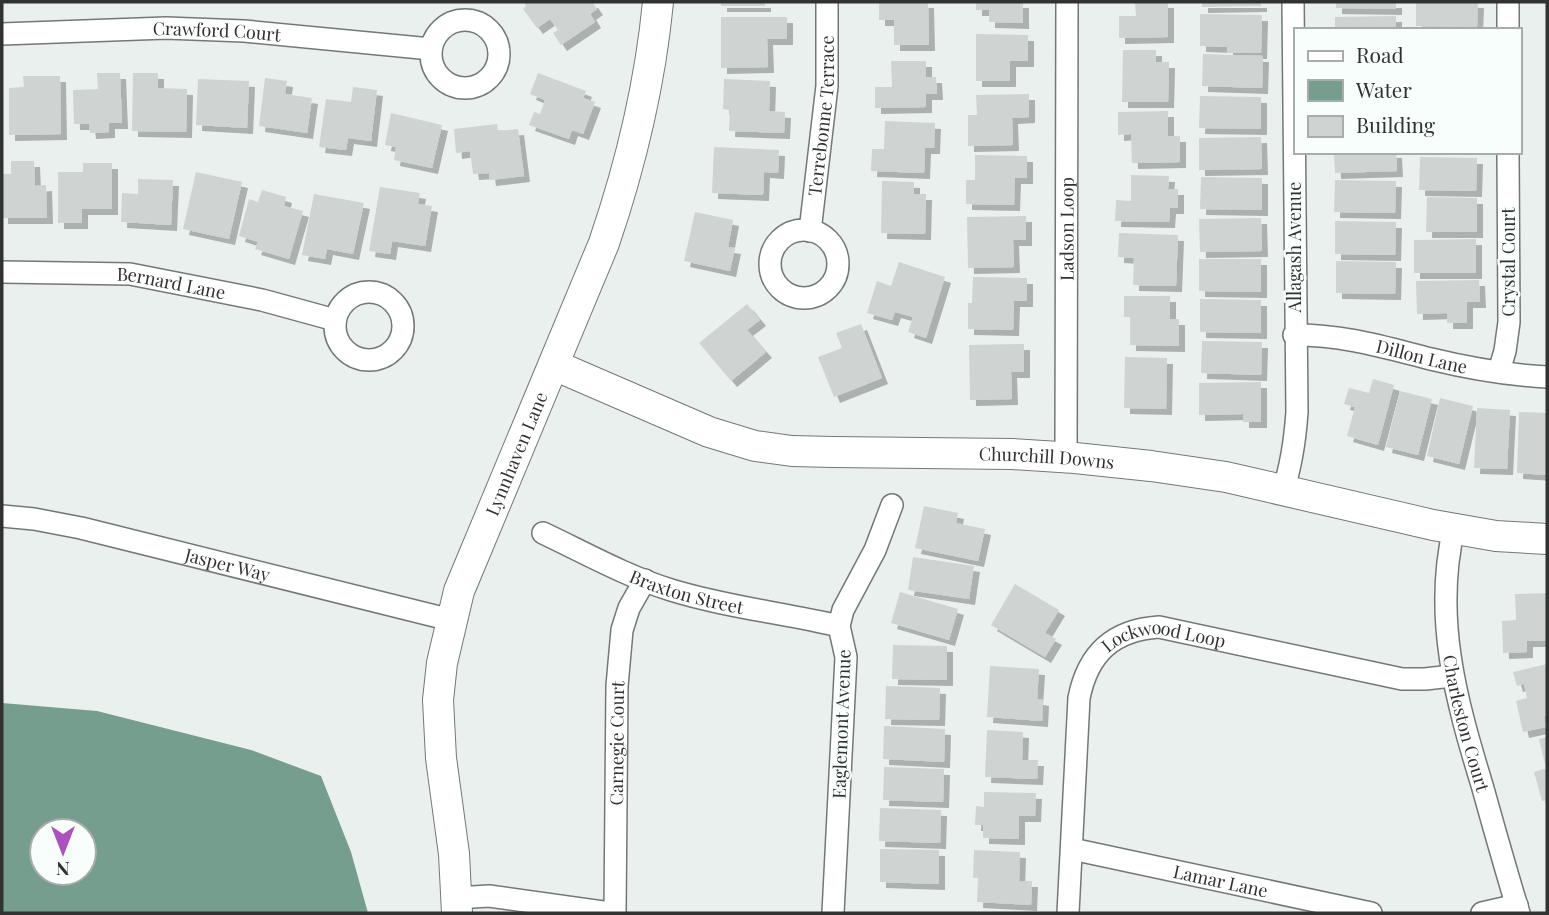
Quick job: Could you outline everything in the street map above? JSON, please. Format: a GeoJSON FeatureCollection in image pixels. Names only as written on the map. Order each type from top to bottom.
{"type":"FeatureCollection","features":[{"type":"Feature","properties":{"kind":"street","name":"Lynnhaven Lane"},"geometry":{"type":"LineString","coordinates":[[456,905],[454,854],[438,721],[442,663],[451,620],[459,591],[604,243],[631,155],[654,47],[658,2]]}},
{"type":"Feature","properties":{"kind":"street","name":"Terrebonne Terrace"},"geometry":{"type":"LineString","coordinates":[[810,230],[827,86],[827,2]]}},
{"type":"Feature","properties":{"kind":"street","name":"Ladson Loop"},"geometry":{"type":"LineString","coordinates":[[1066,457],[1067,2]]}},
{"type":"Feature","properties":{"kind":"street","name":"Allagash Avenue"},"geometry":{"type":"LineString","coordinates":[[1283,490],[1295,442],[1293,2]]}},
{"type":"Feature","properties":{"kind":"street"},"geometry":{"type":"LineString","coordinates":[[1508,2],[1508,28]]}},
{"type":"Feature","properties":{"kind":"street","name":"Crawford Court"},"geometry":{"type":"LineString","coordinates":[[2,34],[166,28],[244,31],[431,49]]}},
{"type":"Feature","properties":{"kind":"street","name":"Crystal Court"},"geometry":{"type":"LineString","coordinates":[[1499,371],[1509,322],[1508,154]]}},
{"type":"Feature","properties":{"kind":"street","name":"Bernard Lane"},"geometry":{"type":"LineString","coordinates":[[2,272],[130,274],[262,300],[335,320]]}},
{"type":"Feature","properties":{"kind":"street","name":"Dillon Lane"},"geometry":{"type":"LineString","coordinates":[[1294,335],[1326,335],[1435,360],[1547,377]]}},
{"type":"Feature","properties":{"kind":"street","name":"Churchill Downs"},"geometry":{"type":"LineString","coordinates":[[554,365],[709,432],[755,446],[792,451],[1066,457],[1226,477],[1454,528],[1496,536],[1547,539]]}},
{"type":"Feature","properties":{"kind":"street","name":"Eaglemont Avenue"},"geometry":{"type":"LineString","coordinates":[[833,913],[846,657],[839,626],[843,610],[875,550],[892,505]]}},
{"type":"Feature","properties":{"kind":"street","name":"Jasper Way"},"geometry":{"type":"LineString","coordinates":[[2,516],[81,528],[451,620]]}},
{"type":"Feature","properties":{"kind":"street","name":"Charleston Court"},"geometry":{"type":"LineString","coordinates":[[1454,528],[1445,576],[1446,639],[1452,676],[1467,737],[1518,909]]}},
{"type":"Feature","properties":{"kind":"street","name":"Braxton Street"},"geometry":{"type":"LineString","coordinates":[[543,533],[645,580],[715,601],[839,626]]}},
{"type":"Feature","properties":{"kind":"street","name":"Carnegie Court"},"geometry":{"type":"LineString","coordinates":[[613,913],[618,675],[622,630],[629,608],[645,580]]}},
{"type":"Feature","properties":{"kind":"street","name":"Lockwood Loop"},"geometry":{"type":"LineString","coordinates":[[1068,913],[1079,698],[1091,663],[1105,647],[1123,635],[1141,628],[1159,627],[1402,679],[1425,680],[1452,676]]}},
{"type":"Feature","properties":{"kind":"street","name":"Lamar Lane"},"geometry":{"type":"LineString","coordinates":[[1072,849],[1371,913]]}},
{"type":"Feature","properties":{"kind":"street"},"geometry":{"type":"LineString","coordinates":[[456,905],[489,896],[613,913]]}},
{"type":"Feature","properties":{"kind":"street"},"geometry":{"type":"LineString","coordinates":[[1482,913],[1518,909]]}},
{"type":"Feature","properties":{"kind":"water"},"geometry":{"type":"Polygon","coordinates":[[[2,703],[97,711],[251,750],[321,776],[351,852],[368,913],[2,913],[2,703]]]}},
{"type":"Feature","properties":{"kind":"building"},"geometry":{"type":"Polygon","coordinates":[[[524,2],[592,2],[597,9],[590,14],[595,22],[561,45],[553,33],[558,30],[550,19],[537,28],[523,9],[526,6],[524,2]]]}},
{"type":"Feature","properties":{"kind":"building"},"geometry":{"type":"Polygon","coordinates":[[[721,2],[765,2],[765,6],[721,6],[721,2]]]}},
{"type":"Feature","properties":{"kind":"building"},"geometry":{"type":"Polygon","coordinates":[[[879,2],[928,2],[929,45],[894,45],[894,20],[879,20],[879,2]]]}},
{"type":"Feature","properties":{"kind":"building"},"geometry":{"type":"Polygon","coordinates":[[[976,2],[1023,2],[1023,23],[989,22],[989,10],[976,10],[976,2]]]}},
{"type":"Feature","properties":{"kind":"building"},"geometry":{"type":"Polygon","coordinates":[[[1135,2],[1168,2],[1168,37],[1119,38],[1119,16],[1136,16],[1135,2]]]}},
{"type":"Feature","properties":{"kind":"building"},"geometry":{"type":"Polygon","coordinates":[[[1202,2],[1261,2],[1261,6],[1202,7],[1202,2]]]}},
{"type":"Feature","properties":{"kind":"building"},"geometry":{"type":"Polygon","coordinates":[[[1336,2],[1396,2],[1396,9],[1336,8],[1336,2]]]}},
{"type":"Feature","properties":{"kind":"building"},"geometry":{"type":"Polygon","coordinates":[[[1416,2],[1478,2],[1477,27],[1416,26],[1416,2]]]}},
{"type":"Feature","properties":{"kind":"building"},"geometry":{"type":"Polygon","coordinates":[[[1200,14],[1262,15],[1261,53],[1227,53],[1227,47],[1200,46],[1200,14]]]}},
{"type":"Feature","properties":{"kind":"building"},"geometry":{"type":"Polygon","coordinates":[[[1396,16],[1396,28],[1335,28],[1335,17],[1396,16]]]}},
{"type":"Feature","properties":{"kind":"building"},"geometry":{"type":"Polygon","coordinates":[[[721,17],[787,17],[787,39],[767,39],[768,67],[721,68],[721,17]]]}},
{"type":"Feature","properties":{"kind":"building"},"geometry":{"type":"Polygon","coordinates":[[[976,34],[1028,35],[1028,61],[1010,61],[1010,81],[976,81],[976,34]]]}},
{"type":"Feature","properties":{"kind":"building"},"geometry":{"type":"Polygon","coordinates":[[[1123,50],[1156,50],[1156,62],[1169,62],[1168,102],[1122,102],[1123,50]]]}},
{"type":"Feature","properties":{"kind":"building"},"geometry":{"type":"Polygon","coordinates":[[[1203,54],[1263,56],[1262,88],[1202,86],[1203,54]]]}},
{"type":"Feature","properties":{"kind":"building"},"geometry":{"type":"Polygon","coordinates":[[[891,61],[926,61],[926,77],[936,77],[937,94],[926,94],[926,107],[875,108],[875,87],[892,87],[891,61]]]}},
{"type":"Feature","properties":{"kind":"building"},"geometry":{"type":"Polygon","coordinates":[[[97,73],[120,73],[122,123],[109,123],[109,132],[90,133],[89,124],[74,124],[73,90],[98,89],[97,73]]]}},
{"type":"Feature","properties":{"kind":"building"},"geometry":{"type":"Polygon","coordinates":[[[133,73],[158,73],[158,88],[187,89],[186,132],[132,131],[133,73]]]}},
{"type":"Feature","properties":{"kind":"building"},"geometry":{"type":"Polygon","coordinates":[[[538,73],[586,91],[583,98],[595,102],[583,134],[572,130],[569,139],[529,125],[534,112],[540,114],[545,100],[530,94],[538,73]]]}},
{"type":"Feature","properties":{"kind":"building"},"geometry":{"type":"Polygon","coordinates":[[[23,76],[60,76],[61,134],[9,135],[9,88],[24,87],[23,76]]]}},
{"type":"Feature","properties":{"kind":"building"},"geometry":{"type":"Polygon","coordinates":[[[265,78],[287,81],[285,94],[312,98],[307,133],[259,126],[265,78]]]}},
{"type":"Feature","properties":{"kind":"building"},"geometry":{"type":"Polygon","coordinates":[[[198,79],[249,81],[247,128],[196,125],[198,79]]]}},
{"type":"Feature","properties":{"kind":"building"},"geometry":{"type":"Polygon","coordinates":[[[724,79],[770,81],[769,111],[785,112],[784,133],[729,131],[730,110],[723,109],[724,79]]]}},
{"type":"Feature","properties":{"kind":"building"},"geometry":{"type":"Polygon","coordinates":[[[353,87],[377,90],[371,141],[348,138],[346,150],[319,147],[326,99],[351,102],[353,87]]]}},
{"type":"Feature","properties":{"kind":"building"},"geometry":{"type":"Polygon","coordinates":[[[1029,94],[1029,117],[1012,118],[1013,145],[968,146],[968,115],[977,115],[976,95],[1029,94]]]}},
{"type":"Feature","properties":{"kind":"building"},"geometry":{"type":"Polygon","coordinates":[[[1200,96],[1261,97],[1261,129],[1199,128],[1200,96]]]}},
{"type":"Feature","properties":{"kind":"building"},"geometry":{"type":"Polygon","coordinates":[[[1168,111],[1168,136],[1180,136],[1180,162],[1132,163],[1131,134],[1118,135],[1118,112],[1168,111]]]}},
{"type":"Feature","properties":{"kind":"building"},"geometry":{"type":"Polygon","coordinates":[[[391,113],[442,125],[432,168],[394,160],[396,147],[385,145],[391,113]]]}},
{"type":"Feature","properties":{"kind":"building"},"geometry":{"type":"Polygon","coordinates":[[[885,121],[935,123],[934,148],[925,148],[924,173],[871,171],[872,149],[884,149],[885,121]]]}},
{"type":"Feature","properties":{"kind":"building"},"geometry":{"type":"Polygon","coordinates":[[[497,124],[498,131],[518,129],[524,176],[490,180],[489,173],[473,174],[470,151],[456,153],[454,129],[497,124]]]}},
{"type":"Feature","properties":{"kind":"building"},"geometry":{"type":"Polygon","coordinates":[[[1261,137],[1262,169],[1199,170],[1199,138],[1261,137]]]}},
{"type":"Feature","properties":{"kind":"building"},"geometry":{"type":"Polygon","coordinates":[[[714,147],[779,150],[778,173],[764,172],[763,195],[712,193],[714,147]]]}},
{"type":"Feature","properties":{"kind":"building"},"geometry":{"type":"Polygon","coordinates":[[[1334,154],[1396,154],[1397,171],[1335,173],[1334,154]]]}},
{"type":"Feature","properties":{"kind":"building"},"geometry":{"type":"Polygon","coordinates":[[[975,155],[1027,156],[1027,178],[1015,178],[1014,205],[966,204],[966,180],[975,180],[975,155]]]}},
{"type":"Feature","properties":{"kind":"building"},"geometry":{"type":"Polygon","coordinates":[[[1420,157],[1477,158],[1476,191],[1419,190],[1420,157]]]}},
{"type":"Feature","properties":{"kind":"building"},"geometry":{"type":"Polygon","coordinates":[[[11,161],[34,161],[35,186],[46,185],[47,218],[2,218],[2,174],[11,174],[11,161]]]}},
{"type":"Feature","properties":{"kind":"building"},"geometry":{"type":"Polygon","coordinates":[[[83,163],[112,163],[112,209],[82,209],[82,223],[58,223],[58,172],[83,172],[83,163]]]}},
{"type":"Feature","properties":{"kind":"building"},"geometry":{"type":"Polygon","coordinates":[[[196,172],[242,182],[229,239],[183,229],[196,172]]]}},
{"type":"Feature","properties":{"kind":"building"},"geometry":{"type":"Polygon","coordinates":[[[1131,175],[1169,176],[1168,189],[1178,189],[1178,208],[1170,208],[1169,222],[1115,221],[1116,200],[1131,201],[1131,175]]]}},
{"type":"Feature","properties":{"kind":"building"},"geometry":{"type":"Polygon","coordinates":[[[1201,177],[1262,178],[1262,210],[1200,209],[1201,177]]]}},
{"type":"Feature","properties":{"kind":"building"},"geometry":{"type":"Polygon","coordinates":[[[138,179],[173,180],[171,225],[121,222],[122,193],[138,194],[138,179]]]}},
{"type":"Feature","properties":{"kind":"building"},"geometry":{"type":"Polygon","coordinates":[[[1335,180],[1396,181],[1395,213],[1334,212],[1335,180]]]}},
{"type":"Feature","properties":{"kind":"building"},"geometry":{"type":"Polygon","coordinates":[[[882,181],[914,182],[914,194],[926,194],[925,234],[881,233],[882,181]]]}},
{"type":"Feature","properties":{"kind":"building"},"geometry":{"type":"Polygon","coordinates":[[[380,187],[420,193],[418,204],[432,206],[425,246],[392,241],[390,254],[369,251],[380,187]]]}},
{"type":"Feature","properties":{"kind":"building"},"geometry":{"type":"Polygon","coordinates":[[[262,190],[286,197],[284,206],[303,211],[289,259],[255,249],[258,242],[239,236],[249,199],[258,202],[262,190]]]}},
{"type":"Feature","properties":{"kind":"building"},"geometry":{"type":"Polygon","coordinates":[[[314,194],[364,203],[353,254],[327,249],[325,259],[302,255],[314,194]]]}},
{"type":"Feature","properties":{"kind":"building"},"geometry":{"type":"Polygon","coordinates":[[[1427,197],[1477,198],[1477,232],[1426,232],[1427,197]]]}},
{"type":"Feature","properties":{"kind":"building"},"geometry":{"type":"Polygon","coordinates":[[[695,212],[733,220],[728,247],[735,248],[730,271],[684,261],[695,212]]]}},
{"type":"Feature","properties":{"kind":"building"},"geometry":{"type":"Polygon","coordinates":[[[1026,216],[1026,240],[1013,240],[1014,267],[968,268],[967,217],[1026,216]]]}},
{"type":"Feature","properties":{"kind":"building"},"geometry":{"type":"Polygon","coordinates":[[[1261,218],[1262,251],[1200,252],[1199,219],[1261,218]]]}},
{"type":"Feature","properties":{"kind":"building"},"geometry":{"type":"Polygon","coordinates":[[[1335,221],[1396,222],[1395,255],[1335,254],[1335,221]]]}},
{"type":"Feature","properties":{"kind":"building"},"geometry":{"type":"Polygon","coordinates":[[[1119,233],[1178,235],[1176,286],[1133,285],[1134,258],[1118,257],[1119,233]]]}},
{"type":"Feature","properties":{"kind":"building"},"geometry":{"type":"Polygon","coordinates":[[[1476,239],[1476,273],[1414,273],[1414,240],[1476,239]]]}},
{"type":"Feature","properties":{"kind":"building"},"geometry":{"type":"Polygon","coordinates":[[[1199,259],[1261,259],[1261,292],[1199,291],[1199,259]]]}},
{"type":"Feature","properties":{"kind":"building"},"geometry":{"type":"Polygon","coordinates":[[[1336,261],[1396,262],[1395,294],[1336,293],[1336,261]]]}},
{"type":"Feature","properties":{"kind":"building"},"geometry":{"type":"Polygon","coordinates":[[[899,262],[945,277],[926,338],[908,332],[913,317],[895,312],[892,320],[867,313],[877,281],[891,286],[899,262]]]}},
{"type":"Feature","properties":{"kind":"building"},"geometry":{"type":"Polygon","coordinates":[[[973,277],[1027,278],[1027,301],[1014,301],[1013,330],[968,329],[968,303],[972,303],[973,277]]]}},
{"type":"Feature","properties":{"kind":"building"},"geometry":{"type":"Polygon","coordinates":[[[1479,280],[1480,302],[1467,302],[1467,323],[1447,323],[1447,313],[1417,314],[1416,281],[1479,280]]]}},
{"type":"Feature","properties":{"kind":"building"},"geometry":{"type":"Polygon","coordinates":[[[1124,296],[1170,296],[1170,319],[1179,319],[1179,346],[1130,345],[1130,317],[1124,317],[1124,296]]]}},
{"type":"Feature","properties":{"kind":"building"},"geometry":{"type":"Polygon","coordinates":[[[1200,299],[1261,300],[1261,333],[1200,332],[1200,299]]]}},
{"type":"Feature","properties":{"kind":"building"},"geometry":{"type":"Polygon","coordinates":[[[747,304],[760,320],[747,330],[766,352],[731,381],[699,343],[747,304]]]}},
{"type":"Feature","properties":{"kind":"building"},"geometry":{"type":"Polygon","coordinates":[[[861,324],[882,378],[834,397],[818,357],[842,348],[836,333],[861,324]]]}},
{"type":"Feature","properties":{"kind":"building"},"geometry":{"type":"Polygon","coordinates":[[[1202,341],[1262,342],[1261,375],[1201,373],[1202,341]]]}},
{"type":"Feature","properties":{"kind":"building"},"geometry":{"type":"Polygon","coordinates":[[[1024,344],[1024,372],[1011,372],[1012,399],[970,400],[969,345],[1024,344]]]}},
{"type":"Feature","properties":{"kind":"building"},"geometry":{"type":"Polygon","coordinates":[[[1125,357],[1167,358],[1166,409],[1124,408],[1125,357]]]}},
{"type":"Feature","properties":{"kind":"building"},"geometry":{"type":"Polygon","coordinates":[[[1373,379],[1394,385],[1378,445],[1347,436],[1355,407],[1344,404],[1349,388],[1369,393],[1373,379]]]}},
{"type":"Feature","properties":{"kind":"building"},"geometry":{"type":"Polygon","coordinates":[[[1261,382],[1261,422],[1243,422],[1243,414],[1199,415],[1199,383],[1261,382]]]}},
{"type":"Feature","properties":{"kind":"building"},"geometry":{"type":"Polygon","coordinates":[[[1400,391],[1432,399],[1418,455],[1386,447],[1400,391]]]}},
{"type":"Feature","properties":{"kind":"building"},"geometry":{"type":"Polygon","coordinates":[[[1440,398],[1473,406],[1459,464],[1427,456],[1440,398]]]}},
{"type":"Feature","properties":{"kind":"building"},"geometry":{"type":"Polygon","coordinates":[[[1477,408],[1510,410],[1507,469],[1474,468],[1477,408]]]}},
{"type":"Feature","properties":{"kind":"building"},"geometry":{"type":"Polygon","coordinates":[[[1519,412],[1547,413],[1547,475],[1517,473],[1519,412]]]}},
{"type":"Feature","properties":{"kind":"building"},"geometry":{"type":"Polygon","coordinates":[[[924,506],[958,513],[956,523],[985,529],[978,561],[915,548],[924,506]]]}},
{"type":"Feature","properties":{"kind":"building"},"geometry":{"type":"Polygon","coordinates":[[[913,557],[974,566],[969,599],[908,590],[913,557]]]}},
{"type":"Feature","properties":{"kind":"building"},"geometry":{"type":"Polygon","coordinates":[[[1015,584],[1059,610],[1045,633],[1056,639],[1045,657],[991,625],[1015,584]]]}},
{"type":"Feature","properties":{"kind":"building"},"geometry":{"type":"Polygon","coordinates":[[[900,592],[958,609],[949,640],[891,623],[900,592]]]}},
{"type":"Feature","properties":{"kind":"building"},"geometry":{"type":"Polygon","coordinates":[[[1547,593],[1547,641],[1527,641],[1527,652],[1503,653],[1502,621],[1516,620],[1515,594],[1547,593]]]}},
{"type":"Feature","properties":{"kind":"building"},"geometry":{"type":"Polygon","coordinates":[[[893,645],[947,646],[947,680],[892,679],[893,645]]]}},
{"type":"Feature","properties":{"kind":"building"},"geometry":{"type":"Polygon","coordinates":[[[1547,664],[1547,715],[1544,716],[1546,727],[1523,732],[1516,701],[1527,698],[1524,684],[1517,686],[1513,672],[1547,664]]]}},
{"type":"Feature","properties":{"kind":"building"},"geometry":{"type":"Polygon","coordinates":[[[990,666],[1039,669],[1037,699],[1043,700],[1042,721],[987,717],[990,666]]]}},
{"type":"Feature","properties":{"kind":"building"},"geometry":{"type":"Polygon","coordinates":[[[886,686],[940,688],[939,720],[885,719],[886,686]]]}},
{"type":"Feature","properties":{"kind":"building"},"geometry":{"type":"Polygon","coordinates":[[[884,726],[945,729],[944,762],[883,759],[884,726]]]}},
{"type":"Feature","properties":{"kind":"building"},"geometry":{"type":"Polygon","coordinates":[[[987,730],[1023,732],[1022,760],[1038,760],[1037,779],[985,777],[987,730]]]}},
{"type":"Feature","properties":{"kind":"building"},"geometry":{"type":"Polygon","coordinates":[[[1547,737],[1547,768],[1546,768],[1539,739],[1547,737]]]}},
{"type":"Feature","properties":{"kind":"building"},"geometry":{"type":"Polygon","coordinates":[[[884,767],[944,769],[943,802],[883,800],[884,767]]]}},
{"type":"Feature","properties":{"kind":"building"},"geometry":{"type":"Polygon","coordinates":[[[1547,768],[1547,800],[1542,801],[1534,772],[1547,768]]]}},
{"type":"Feature","properties":{"kind":"building"},"geometry":{"type":"Polygon","coordinates":[[[984,792],[1036,793],[1035,816],[1019,816],[1019,839],[983,838],[983,825],[975,825],[976,806],[984,807],[984,792]]]}},
{"type":"Feature","properties":{"kind":"building"},"geometry":{"type":"Polygon","coordinates":[[[880,808],[941,810],[940,843],[879,841],[880,808]]]}},
{"type":"Feature","properties":{"kind":"building"},"geometry":{"type":"Polygon","coordinates":[[[880,849],[939,850],[939,884],[880,882],[880,849]]]}},
{"type":"Feature","properties":{"kind":"building"},"geometry":{"type":"Polygon","coordinates":[[[974,850],[1020,852],[1019,881],[1032,881],[1031,905],[977,902],[978,878],[973,878],[974,850]]]}}]}
